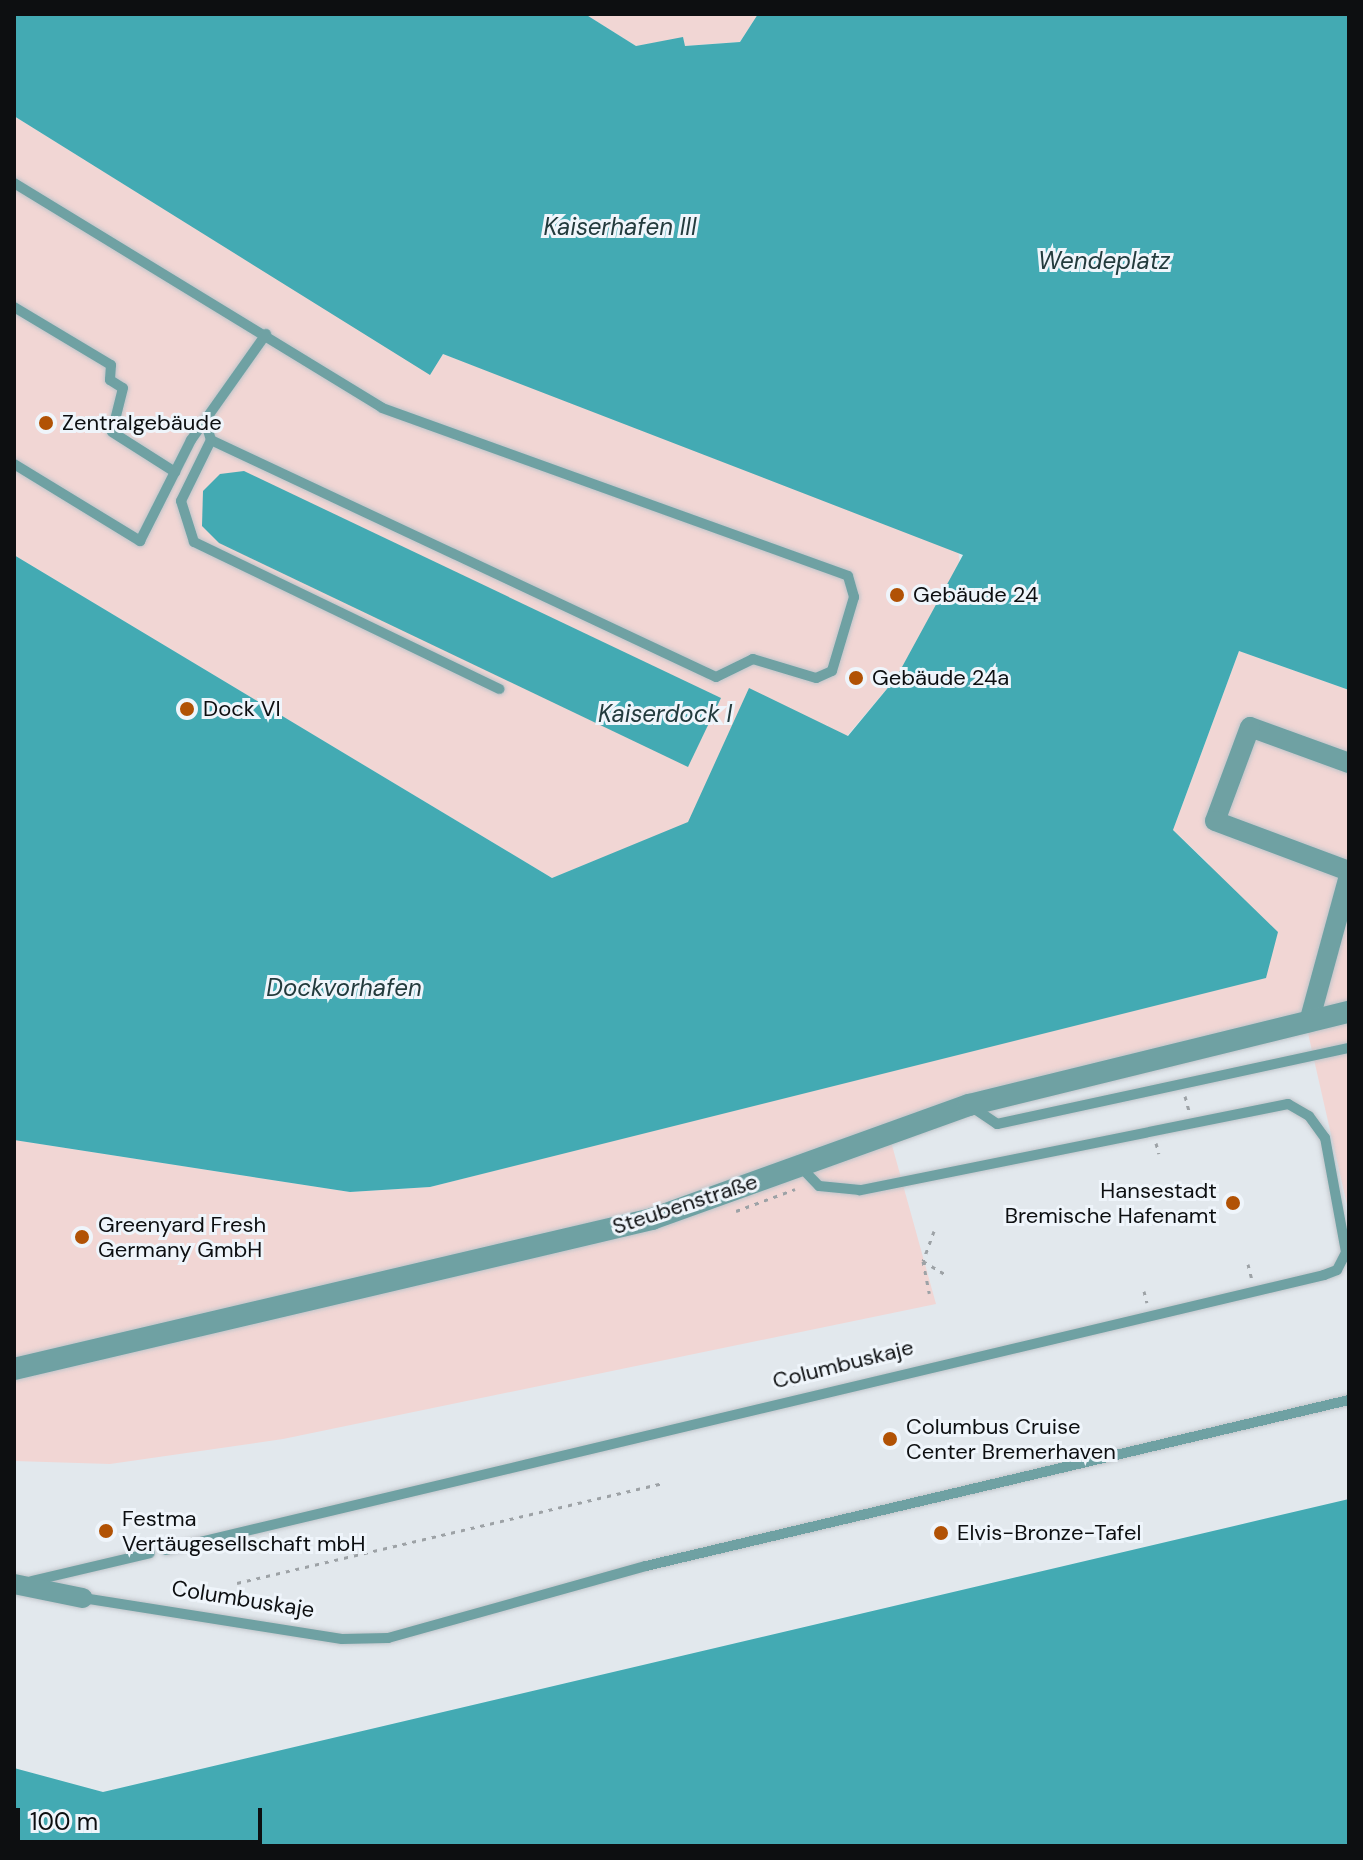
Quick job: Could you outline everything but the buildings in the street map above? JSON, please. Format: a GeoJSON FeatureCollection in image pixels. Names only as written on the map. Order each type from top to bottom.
{"type":"FeatureCollection","features":[{"type":"Feature","properties":{"kind":"street"},"geometry":{"type":"LineString","coordinates":[[1309,1022],[1349,873],[1215,821],[1250,727],[1349,763]]}},
{"type":"Feature","properties":{"kind":"street","name":"Steubenstraße"},"geometry":{"type":"LineString","coordinates":[[14,1369],[652,1219],[969,1105],[1349,1012]]}},
{"type":"Feature","properties":{"kind":"street","name":"Columbuskaje"},"geometry":{"type":"LineString","coordinates":[[14,1582],[83,1598]]}},
{"type":"Feature","properties":{"kind":"lane"},"geometry":{"type":"LineString","coordinates":[[14,183],[266,334],[382,408],[848,576],[854,597],[832,671],[816,678],[753,659],[716,677],[211,440]]}},
{"type":"Feature","properties":{"kind":"lane"},"geometry":{"type":"LineString","coordinates":[[14,307],[111,365],[110,380],[123,388],[112,432],[175,472]]}},
{"type":"Feature","properties":{"kind":"lane"},"geometry":{"type":"LineString","coordinates":[[14,464],[140,541],[175,472],[266,334]]}},
{"type":"Feature","properties":{"kind":"lane"},"geometry":{"type":"LineString","coordinates":[[206,424],[211,440],[181,501],[194,542],[499,689]]}},
{"type":"Feature","properties":{"kind":"lane"},"geometry":{"type":"LineString","coordinates":[[969,1105],[997,1124],[1349,1048]]}},
{"type":"Feature","properties":{"kind":"lane","name":"Columbuskaje"},"geometry":{"type":"LineString","coordinates":[[166,1550],[1337,1270],[1346,1223],[1325,1138],[1300,1109],[1278,1104],[860,1190],[819,1186],[799,1165]]}},
{"type":"Feature","properties":{"kind":"lane","name":"Columbuskaje"},"geometry":{"type":"LineString","coordinates":[[83,1598],[342,1639],[388,1638],[646,1566],[1349,1400]]}},
{"type":"Feature","properties":{"kind":"lane","name":"Columbuskaje"},"geometry":{"type":"LineString","coordinates":[[14,1582],[150,1553]]}},
{"type":"Feature","properties":{"kind":"path"},"geometry":{"type":"LineString","coordinates":[[1155,1137],[1159,1154]]}},
{"type":"Feature","properties":{"kind":"path"},"geometry":{"type":"LineString","coordinates":[[929,1293],[923,1261],[934,1231]]}},
{"type":"Feature","properties":{"kind":"path"},"geometry":{"type":"LineString","coordinates":[[923,1261],[945,1274]]}},
{"type":"Feature","properties":{"kind":"path"},"geometry":{"type":"LineString","coordinates":[[237,1583],[664,1483]]}},
{"type":"Feature","properties":{"kind":"shaded area"},"geometry":{"type":"Polygon","coordinates":[[[585,14],[758,14],[740,42],[684,46],[683,38],[636,46],[585,14]]]}},
{"type":"Feature","properties":{"kind":"shaded area"},"geometry":{"type":"Polygon","coordinates":[[[14,116],[430,374],[443,354],[958,547],[960,568],[896,678],[847,736],[825,730],[828,724],[688,823],[552,878],[14,555],[14,116]]]}},
{"type":"Feature","properties":{"kind":"shaded area"},"geometry":{"type":"Polygon","coordinates":[[[1239,651],[1349,690],[1349,1214],[1308,1033],[1102,1077],[890,1138],[936,1304],[283,1439],[110,1464],[14,1461],[14,1140],[350,1192],[430,1187],[935,1058],[1209,864],[1173,830],[1239,651]]]}},
{"type":"Feature","properties":{"kind":"water"},"geometry":{"type":"Polygon","coordinates":[[[14,14],[585,14],[636,46],[683,37],[685,46],[740,42],[758,14],[1349,14],[1349,690],[1239,651],[1173,830],[1278,932],[1266,978],[430,1187],[350,1192],[14,1140],[14,555],[552,878],[688,822],[749,688],[848,736],[896,678],[963,555],[443,354],[430,375],[14,116],[14,14]]]}},
{"type":"Feature","properties":{"kind":"water","name":"Kaiserdock I"},"geometry":{"type":"Polygon","coordinates":[[[244,471],[721,698],[688,767],[219,543],[202,526],[203,491],[220,474],[244,471]]]}},
{"type":"Feature","properties":{"kind":"water"},"geometry":{"type":"Polygon","coordinates":[[[1349,1499],[1349,1846],[14,1846],[14,1768],[103,1792],[1349,1499]]]}},
{"type":"Feature","properties":{"kind":"place","name":"Zentralgebäude"},"geometry":{"type":"Point","coordinates":[46,423]}},
{"type":"Feature","properties":{"kind":"place","name":"Gebäude 24"},"geometry":{"type":"Point","coordinates":[897,595]}},
{"type":"Feature","properties":{"kind":"place","name":"Gebäude 24a"},"geometry":{"type":"Point","coordinates":[856,678]}},
{"type":"Feature","properties":{"kind":"place","name":"Dock VI"},"geometry":{"type":"Point","coordinates":[187,709]}},
{"type":"Feature","properties":{"kind":"place","name":"Hansestadt Bremische Hafenamt"},"geometry":{"type":"Point","coordinates":[1233,1203]}},
{"type":"Feature","properties":{"kind":"place","name":"Greenyard Fresh Germany GmbH"},"geometry":{"type":"Point","coordinates":[82,1237]}},
{"type":"Feature","properties":{"kind":"place","name":"Columbus Cruise Center Bremerhaven"},"geometry":{"type":"Point","coordinates":[890,1439]}},
{"type":"Feature","properties":{"kind":"place","name":"Festma Vertäugesellschaft mbH"},"geometry":{"type":"Point","coordinates":[106,1531]}},
{"type":"Feature","properties":{"kind":"place","name":"Elvis-Bronze-Tafel"},"geometry":{"type":"Point","coordinates":[941,1533]}},
{"type":"Feature","properties":{"kind":"water label","name":"Kaiserhafen III"},"geometry":{"type":"Point","coordinates":[620,227]}},
{"type":"Feature","properties":{"kind":"water label","name":"Wendeplatz"},"geometry":{"type":"Point","coordinates":[1104,261]}},
{"type":"Feature","properties":{"kind":"water label","name":"Dockvorhafen"},"geometry":{"type":"Point","coordinates":[344,988]}}]}
